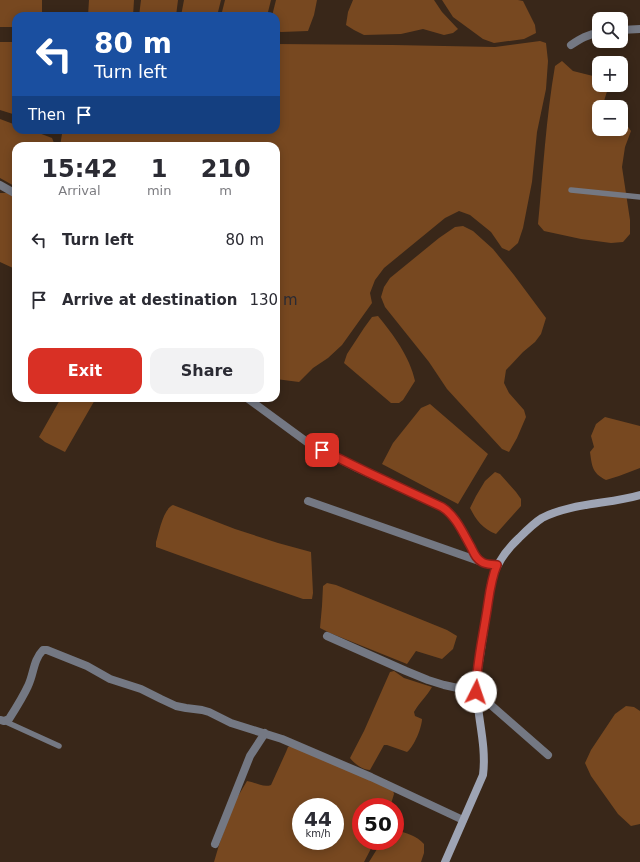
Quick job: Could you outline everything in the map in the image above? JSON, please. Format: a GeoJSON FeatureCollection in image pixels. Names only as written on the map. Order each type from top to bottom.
{"type":"FeatureCollection","features":[{"type":"Feature","properties":{"kind":"main road"},"geometry":{"type":"LineString","coordinates":[[444,862],[483,775],[483,750],[476,682],[491,584],[497,565],[504,553],[514,542],[531,526],[542,519],[566,510],[640,495]]}},
{"type":"Feature","properties":{"kind":"street"},"geometry":{"type":"LineString","coordinates":[[628,30],[640,29]]}},
{"type":"Feature","properties":{"kind":"street"},"geometry":{"type":"LineString","coordinates":[[572,45],[580,39],[592,34]]}},
{"type":"Feature","properties":{"kind":"street"},"geometry":{"type":"LineString","coordinates":[[0,185],[12,192]]}},
{"type":"Feature","properties":{"kind":"street"},"geometry":{"type":"LineString","coordinates":[[253,402],[311,444],[361,470],[434,503],[449,512],[476,556],[482,563]]}},
{"type":"Feature","properties":{"kind":"street"},"geometry":{"type":"LineString","coordinates":[[308,501],[482,563],[497,565]]}},
{"type":"Feature","properties":{"kind":"street"},"geometry":{"type":"LineString","coordinates":[[327,636],[428,680],[444,686],[476,692],[548,756]]}},
{"type":"Feature","properties":{"kind":"street"},"geometry":{"type":"LineString","coordinates":[[2,720],[9,719],[30,683],[39,654],[43,650],[47,650],[87,666],[110,679],[141,689],[176,706],[209,712],[231,723],[282,739],[371,777],[463,820]]}},
{"type":"Feature","properties":{"kind":"street"},"geometry":{"type":"LineString","coordinates":[[215,844],[250,756],[265,733]]}},
{"type":"Feature","properties":{"kind":"lane"},"geometry":{"type":"LineString","coordinates":[[571,190],[640,197]]}},
{"type":"Feature","properties":{"kind":"lane"},"geometry":{"type":"LineString","coordinates":[[2,720],[59,746]]}},
{"type":"Feature","properties":{"kind":"shaded area"},"geometry":{"type":"Polygon","coordinates":[[[0,0],[42,0],[42,12],[12,12],[12,27],[0,27],[0,0]]]}},
{"type":"Feature","properties":{"kind":"shaded area"},"geometry":{"type":"Polygon","coordinates":[[[89,0],[134,0],[133,12],[88,12],[89,0]]]}},
{"type":"Feature","properties":{"kind":"shaded area"},"geometry":{"type":"Polygon","coordinates":[[[141,0],[178,0],[176,12],[140,12],[141,0]]]}},
{"type":"Feature","properties":{"kind":"shaded area"},"geometry":{"type":"Polygon","coordinates":[[[184,0],[221,0],[218,12],[182,12],[184,0]]]}},
{"type":"Feature","properties":{"kind":"shaded area"},"geometry":{"type":"Polygon","coordinates":[[[225,0],[271,0],[268,12],[222,12],[225,0]]]}},
{"type":"Feature","properties":{"kind":"shaded area"},"geometry":{"type":"Polygon","coordinates":[[[276,0],[317,0],[314,15],[308,31],[280,32],[280,12],[273,12],[276,0]]]}},
{"type":"Feature","properties":{"kind":"shaded area"},"geometry":{"type":"Polygon","coordinates":[[[353,0],[434,0],[442,12],[458,29],[453,33],[444,35],[423,29],[401,34],[364,35],[346,25],[348,12],[353,0]]]}},
{"type":"Feature","properties":{"kind":"shaded area"},"geometry":{"type":"Polygon","coordinates":[[[442,0],[523,1],[535,25],[536,33],[524,39],[494,43],[483,39],[453,17],[442,0]]]}},
{"type":"Feature","properties":{"kind":"shaded area"},"geometry":{"type":"Polygon","coordinates":[[[540,41],[546,43],[548,61],[546,89],[537,132],[532,182],[523,228],[518,243],[509,251],[502,248],[491,232],[470,215],[459,211],[445,218],[384,268],[375,280],[370,293],[372,303],[342,345],[328,358],[313,368],[299,382],[280,380],[280,142],[61,142],[62,134],[280,134],[280,44],[495,47],[540,41]]]}},
{"type":"Feature","properties":{"kind":"shaded area"},"geometry":{"type":"Polygon","coordinates":[[[0,42],[12,42],[12,114],[0,110],[0,42]]]}},
{"type":"Feature","properties":{"kind":"shaded area"},"geometry":{"type":"Polygon","coordinates":[[[562,61],[573,71],[592,76],[592,92],[607,92],[604,100],[592,100],[592,136],[628,136],[628,127],[631,131],[625,147],[622,167],[630,220],[630,234],[623,242],[611,243],[581,239],[544,231],[538,224],[549,105],[555,66],[562,61]]]}},
{"type":"Feature","properties":{"kind":"shaded area"},"geometry":{"type":"Polygon","coordinates":[[[0,119],[12,124],[12,134],[42,134],[52,138],[54,142],[12,142],[12,185],[0,178],[0,119]]]}},
{"type":"Feature","properties":{"kind":"shaded area"},"geometry":{"type":"Polygon","coordinates":[[[0,193],[7,193],[12,195],[12,268],[0,262],[0,193]]]}},
{"type":"Feature","properties":{"kind":"shaded area"},"geometry":{"type":"Polygon","coordinates":[[[463,226],[473,231],[493,249],[546,318],[541,334],[535,342],[506,370],[504,383],[509,393],[524,410],[526,417],[509,452],[502,449],[447,389],[429,362],[385,307],[381,297],[384,287],[390,278],[439,238],[455,227],[463,226]]]}},
{"type":"Feature","properties":{"kind":"shaded area"},"geometry":{"type":"Polygon","coordinates":[[[378,316],[395,338],[413,372],[415,381],[403,400],[399,403],[391,403],[344,363],[347,354],[364,328],[372,317],[378,316]]]}},
{"type":"Feature","properties":{"kind":"shaded area"},"geometry":{"type":"Polygon","coordinates":[[[59,402],[94,402],[65,452],[45,442],[39,437],[59,402]]]}},
{"type":"Feature","properties":{"kind":"shaded area"},"geometry":{"type":"Polygon","coordinates":[[[430,404],[488,454],[458,504],[382,464],[393,443],[421,408],[430,404]]]}},
{"type":"Feature","properties":{"kind":"shaded area"},"geometry":{"type":"Polygon","coordinates":[[[605,417],[640,426],[640,468],[606,480],[595,472],[591,461],[590,452],[594,447],[591,436],[596,424],[605,417]]]}},
{"type":"Feature","properties":{"kind":"shaded area"},"geometry":{"type":"Polygon","coordinates":[[[495,472],[500,474],[521,499],[521,506],[496,534],[487,530],[480,524],[470,508],[485,481],[495,472]]]}},
{"type":"Feature","properties":{"kind":"shaded area"},"geometry":{"type":"Polygon","coordinates":[[[173,505],[235,529],[311,552],[312,599],[303,599],[156,547],[156,542],[164,516],[173,505]]]}},
{"type":"Feature","properties":{"kind":"shaded area"},"geometry":{"type":"Polygon","coordinates":[[[327,583],[336,585],[447,630],[457,636],[453,649],[442,659],[416,651],[407,664],[320,628],[323,586],[327,583]]]}},
{"type":"Feature","properties":{"kind":"shaded area"},"geometry":{"type":"Polygon","coordinates":[[[394,671],[404,678],[432,687],[414,712],[415,716],[422,719],[422,723],[417,737],[410,749],[407,752],[384,745],[370,770],[367,770],[358,766],[350,758],[364,731],[390,672],[394,671]]]}},
{"type":"Feature","properties":{"kind":"shaded area"},"geometry":{"type":"Polygon","coordinates":[[[626,706],[634,707],[640,711],[640,824],[631,826],[618,814],[591,776],[585,763],[591,750],[615,714],[626,706]]]}},
{"type":"Feature","properties":{"kind":"shaded area"},"geometry":{"type":"Polygon","coordinates":[[[292,745],[393,790],[394,794],[393,798],[352,798],[352,850],[370,850],[364,862],[214,862],[234,803],[247,781],[268,786],[271,785],[288,747],[292,745]]]}},
{"type":"Feature","properties":{"kind":"shaded area"},"geometry":{"type":"Polygon","coordinates":[[[404,832],[418,839],[424,844],[424,853],[421,862],[369,862],[376,850],[404,850],[404,832]]]}},
{"type":"Feature","properties":{"kind":"route"},"geometry":{"type":"LineString","coordinates":[[322,450],[442,507],[449,512],[454,519],[476,556],[482,563],[497,565],[493,574],[482,638],[476,692]]}}]}
